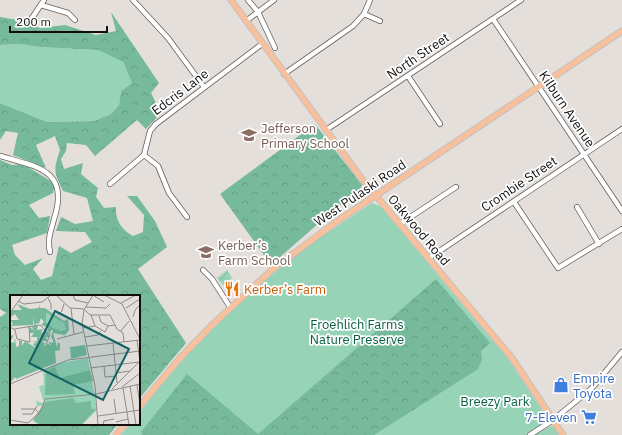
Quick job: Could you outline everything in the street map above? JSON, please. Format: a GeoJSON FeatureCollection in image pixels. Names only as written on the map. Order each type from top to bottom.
{"type":"FeatureCollection","features":[{"type":"Feature","properties":{"kind":"main road","name":"Oakwood Road"},"geometry":{"type":"LineString","coordinates":[[231,0],[375,196],[512,358],[563,435]]}},
{"type":"Feature","properties":{"kind":"main road","name":"West Pulaski Road"},"geometry":{"type":"LineString","coordinates":[[140,406],[180,358],[230,307],[270,271],[307,243],[375,196],[622,31]]}},
{"type":"Feature","properties":{"kind":"main road"},"geometry":{"type":"LineString","coordinates":[[116,435],[124,425]]}},
{"type":"Feature","properties":{"kind":"street"},"geometry":{"type":"LineString","coordinates":[[32,18],[44,0]]}},
{"type":"Feature","properties":{"kind":"street"},"geometry":{"type":"LineString","coordinates":[[134,0],[168,38],[204,87]]}},
{"type":"Feature","properties":{"kind":"street"},"geometry":{"type":"LineString","coordinates":[[248,0],[258,12],[275,48]]}},
{"type":"Feature","properties":{"kind":"street"},"geometry":{"type":"LineString","coordinates":[[246,21],[274,0]]}},
{"type":"Feature","properties":{"kind":"street"},"geometry":{"type":"LineString","coordinates":[[284,74],[345,32],[364,14],[370,0]]}},
{"type":"Feature","properties":{"kind":"street","name":"North Street"},"geometry":{"type":"LineString","coordinates":[[326,130],[521,0]]}},
{"type":"Feature","properties":{"kind":"street"},"geometry":{"type":"LineString","coordinates":[[41,5],[68,12],[75,20]]}},
{"type":"Feature","properties":{"kind":"street"},"geometry":{"type":"LineString","coordinates":[[364,14],[380,20]]}},
{"type":"Feature","properties":{"kind":"street","name":"Kilburn Avenue"},"geometry":{"type":"LineString","coordinates":[[493,19],[584,154],[620,203],[622,211]]}},
{"type":"Feature","properties":{"kind":"street","name":"Edcris Lane"},"geometry":{"type":"LineString","coordinates":[[144,155],[150,131],[156,124],[262,44]]}},
{"type":"Feature","properties":{"kind":"street"},"geometry":{"type":"LineString","coordinates":[[408,76],[440,124]]}},
{"type":"Feature","properties":{"kind":"street","name":"Crombie Street"},"geometry":{"type":"LineString","coordinates":[[429,258],[622,129]]}},
{"type":"Feature","properties":{"kind":"street"},"geometry":{"type":"LineString","coordinates":[[110,184],[144,155],[158,166],[169,193],[187,217]]}},
{"type":"Feature","properties":{"kind":"street"},"geometry":{"type":"LineString","coordinates":[[0,156],[36,167],[43,171],[57,184],[60,199],[47,242],[50,252]]}},
{"type":"Feature","properties":{"kind":"street"},"geometry":{"type":"LineString","coordinates":[[400,224],[456,187]]}},
{"type":"Feature","properties":{"kind":"street"},"geometry":{"type":"LineString","coordinates":[[514,202],[558,268],[622,229]]}},
{"type":"Feature","properties":{"kind":"street"},"geometry":{"type":"LineString","coordinates":[[577,207],[599,244]]}},
{"type":"Feature","properties":{"kind":"street"},"geometry":{"type":"LineString","coordinates":[[203,270],[212,279],[230,307]]}},
{"type":"Feature","properties":{"kind":"street"},"geometry":{"type":"LineString","coordinates":[[530,435],[554,420],[591,389],[622,352]]}},
{"type":"Feature","properties":{"kind":"green space"},"geometry":{"type":"Polygon","coordinates":[[[111,12],[159,83],[151,93],[161,113],[146,129],[137,120],[95,156],[86,145],[67,143],[66,151],[61,159],[64,169],[83,163],[81,174],[98,188],[96,197],[104,208],[116,207],[118,221],[129,234],[133,236],[143,232],[144,215],[127,196],[137,196],[155,221],[167,247],[138,269],[186,343],[140,398],[140,295],[10,295],[10,425],[117,425],[109,435],[0,435],[0,317],[6,313],[0,309],[0,160],[12,165],[23,164],[55,185],[53,193],[29,205],[39,218],[50,216],[47,233],[12,245],[15,255],[25,265],[43,258],[33,269],[41,280],[52,276],[59,246],[71,253],[92,242],[85,232],[56,231],[61,217],[75,224],[93,221],[87,198],[63,191],[60,185],[56,175],[56,163],[60,150],[55,136],[36,145],[46,168],[13,155],[18,133],[6,131],[0,140],[0,103],[47,122],[94,121],[111,114],[119,105],[121,91],[132,83],[123,62],[98,50],[40,47],[19,44],[0,45],[0,17],[30,22],[39,28],[65,25],[96,35],[116,31],[111,12]]]}},
{"type":"Feature","properties":{"kind":"green space"},"geometry":{"type":"Polygon","coordinates":[[[19,44],[40,47],[98,50],[123,62],[132,83],[121,91],[119,105],[111,114],[94,121],[47,122],[0,103],[0,45],[19,44]]]}},
{"type":"Feature","properties":{"kind":"green space"},"geometry":{"type":"Polygon","coordinates":[[[315,124],[362,185],[357,195],[335,209],[271,265],[220,194],[315,124]]]}},
{"type":"Feature","properties":{"kind":"green space","name":"Froehlich Farms Nature Preserve"},"geometry":{"type":"Polygon","coordinates":[[[372,203],[380,206],[509,360],[549,421],[526,435],[121,435],[129,425],[140,425],[140,412],[164,382],[188,354],[237,305],[282,266],[322,236],[372,203]]]}},
{"type":"Feature","properties":{"kind":"green space"},"geometry":{"type":"Polygon","coordinates":[[[227,270],[232,278],[223,285],[217,278],[227,270]]]}},
{"type":"Feature","properties":{"kind":"green space"},"geometry":{"type":"Polygon","coordinates":[[[436,279],[490,343],[481,351],[482,359],[478,369],[374,435],[142,435],[141,432],[187,374],[258,434],[436,279]]]}},
{"type":"Feature","properties":{"kind":"green space"},"geometry":{"type":"Polygon","coordinates":[[[551,426],[555,428],[559,435],[535,435],[551,426]]]}},
{"type":"Feature","properties":{"kind":"place","name":"Jefferson Primary School"},"geometry":{"type":"Point","coordinates":[249,135]}},
{"type":"Feature","properties":{"kind":"place","name":"Kerber’s Farm School"},"geometry":{"type":"Point","coordinates":[206,252]}},
{"type":"Feature","properties":{"kind":"place","name":"Kerber’s Farm"},"geometry":{"type":"Point","coordinates":[232,289]}},
{"type":"Feature","properties":{"kind":"place","name":"Empire Toyota"},"geometry":{"type":"Point","coordinates":[561,385]}},
{"type":"Feature","properties":{"kind":"place","name":"7-Eleven"},"geometry":{"type":"Point","coordinates":[589,417]}},
{"type":"Feature","properties":{"kind":"park label","name":"Breezy Park"},"geometry":{"type":"Point","coordinates":[495,401]}}]}
